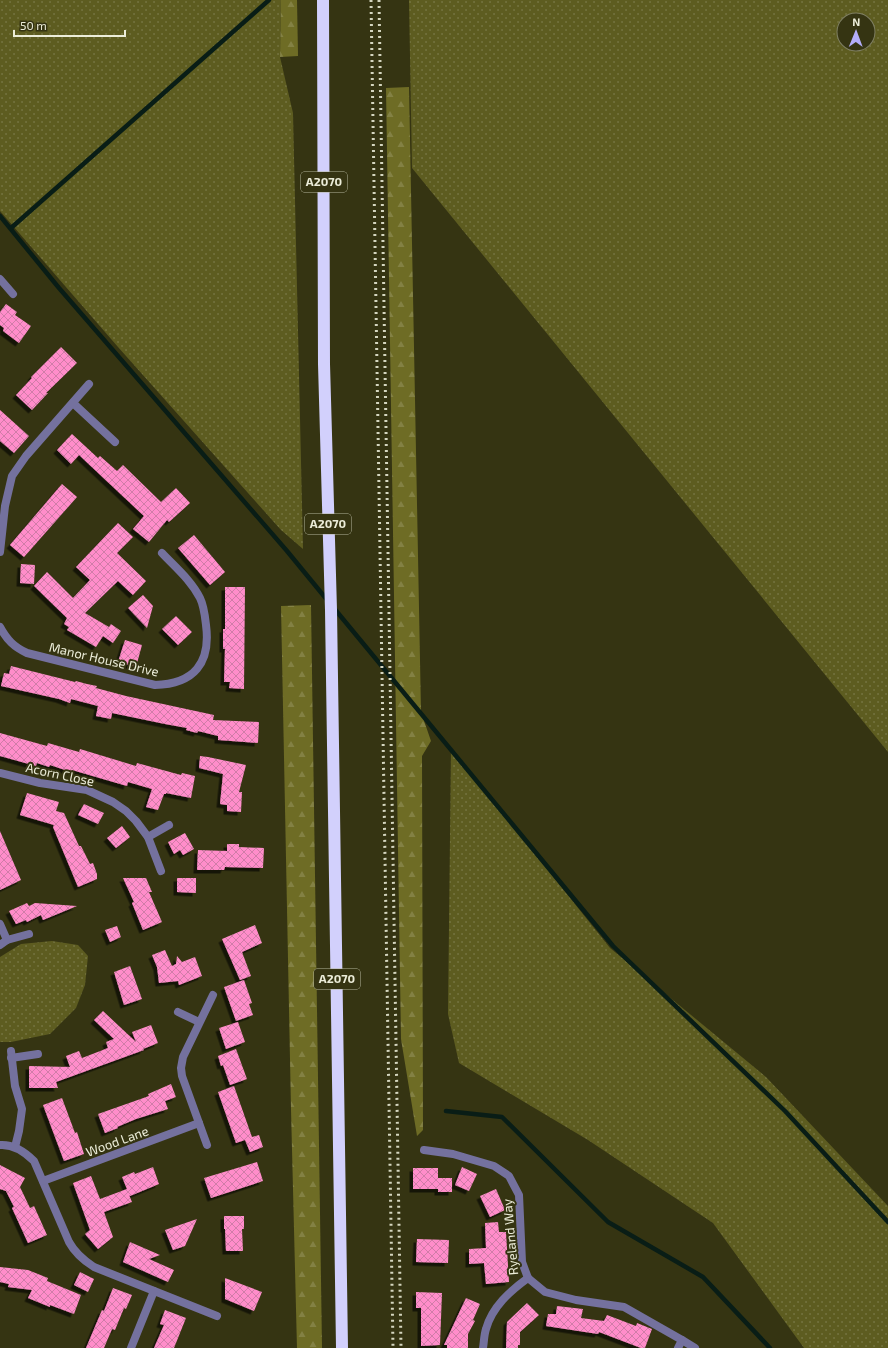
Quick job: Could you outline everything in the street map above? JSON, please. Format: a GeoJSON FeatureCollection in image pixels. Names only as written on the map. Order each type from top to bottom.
{"type":"FeatureCollection","features":[{"type":"Feature","properties":{"kind":"highway","name":"A2070"},"geometry":{"type":"LineString","coordinates":[[323,0],[324,364],[331,610],[342,1348]]}},
{"type":"Feature","properties":{"kind":"street"},"geometry":{"type":"LineString","coordinates":[[0,279],[13,294]]}},
{"type":"Feature","properties":{"kind":"street"},"geometry":{"type":"LineString","coordinates":[[0,552],[5,506],[12,476],[18,466],[89,384]]}},
{"type":"Feature","properties":{"kind":"street"},"geometry":{"type":"LineString","coordinates":[[73,403],[115,442]]}},
{"type":"Feature","properties":{"kind":"street","name":"Manor House Drive"},"geometry":{"type":"LineString","coordinates":[[0,627],[7,640],[16,648],[27,653],[155,685],[175,683],[193,673],[200,665],[207,648],[207,637],[204,608],[200,599],[191,584],[162,553]]}},
{"type":"Feature","properties":{"kind":"street","name":"Acorn Close"},"geometry":{"type":"LineString","coordinates":[[0,773],[40,783],[78,788],[94,793],[113,802],[126,811],[148,837],[161,871]]}},
{"type":"Feature","properties":{"kind":"street"},"geometry":{"type":"LineString","coordinates":[[148,837],[169,825]]}},
{"type":"Feature","properties":{"kind":"street"},"geometry":{"type":"LineString","coordinates":[[0,924],[7,940]]}},
{"type":"Feature","properties":{"kind":"street"},"geometry":{"type":"LineString","coordinates":[[0,945],[7,940],[29,934]]}},
{"type":"Feature","properties":{"kind":"street"},"geometry":{"type":"LineString","coordinates":[[207,1145],[182,1076],[182,1068],[183,1057],[213,995]]}},
{"type":"Feature","properties":{"kind":"street"},"geometry":{"type":"LineString","coordinates":[[178,1012],[200,1022]]}},
{"type":"Feature","properties":{"kind":"street"},"geometry":{"type":"LineString","coordinates":[[15,1147],[22,1109],[15,1086],[11,1054],[38,1054]]}},
{"type":"Feature","properties":{"kind":"street","name":"Wood Lane"},"geometry":{"type":"LineString","coordinates":[[43,1181],[199,1123]]}},
{"type":"Feature","properties":{"kind":"street"},"geometry":{"type":"LineString","coordinates":[[0,1145],[15,1147],[26,1153],[34,1162],[69,1242],[75,1252],[84,1261],[217,1316]]}},
{"type":"Feature","properties":{"kind":"street","name":"Ryeland Way"},"geometry":{"type":"LineString","coordinates":[[424,1150],[453,1154],[494,1166],[509,1176],[519,1195],[522,1262],[528,1278],[511,1291],[498,1307],[486,1329],[483,1348]]}},
{"type":"Feature","properties":{"kind":"street"},"geometry":{"type":"LineString","coordinates":[[528,1278],[545,1292],[576,1300],[624,1307],[655,1325],[680,1344],[695,1348]]}},
{"type":"Feature","properties":{"kind":"street"},"geometry":{"type":"LineString","coordinates":[[131,1348],[154,1291]]}},
{"type":"Feature","properties":{"kind":"shaded area"},"geometry":{"type":"Polygon","coordinates":[[[0,0],[281,0],[280,57],[293,113],[303,549],[281,530],[118,347],[0,211],[0,0]]]}},
{"type":"Feature","properties":{"kind":"shaded area"},"geometry":{"type":"Polygon","coordinates":[[[409,0],[888,0],[888,752],[412,168],[409,0]]]}},
{"type":"Feature","properties":{"kind":"shaded area"},"geometry":{"type":"Polygon","coordinates":[[[451,749],[610,948],[766,1077],[888,1206],[888,1348],[804,1348],[713,1223],[588,1140],[459,1063],[448,1014],[451,749]]]}},
{"type":"Feature","properties":{"kind":"shaded area"},"geometry":{"type":"Polygon","coordinates":[[[52,941],[78,945],[88,956],[85,985],[76,1008],[50,1034],[11,1042],[0,1042],[0,957],[21,944],[52,941]]]}},
{"type":"Feature","properties":{"kind":"green space"},"geometry":{"type":"Polygon","coordinates":[[[281,0],[297,0],[298,56],[280,57],[281,0]]]}},
{"type":"Feature","properties":{"kind":"green space"},"geometry":{"type":"Polygon","coordinates":[[[409,87],[421,712],[431,741],[422,756],[423,1130],[417,1136],[401,1039],[386,88],[409,87]]]}},
{"type":"Feature","properties":{"kind":"green space"},"geometry":{"type":"Polygon","coordinates":[[[311,605],[322,1348],[297,1348],[281,606],[311,605]]]}},
{"type":"Feature","properties":{"kind":"building"},"geometry":{"type":"Polygon","coordinates":[[[6,304],[17,312],[15,315],[31,326],[19,343],[3,331],[4,328],[0,325],[0,312],[6,304]]]}},
{"type":"Feature","properties":{"kind":"building"},"geometry":{"type":"Polygon","coordinates":[[[61,347],[77,363],[46,393],[48,393],[32,410],[16,395],[32,378],[31,377],[61,347]]]}},
{"type":"Feature","properties":{"kind":"building"},"geometry":{"type":"Polygon","coordinates":[[[0,410],[29,436],[14,453],[0,441],[0,410]]]}},
{"type":"Feature","properties":{"kind":"building"},"geometry":{"type":"Polygon","coordinates":[[[72,434],[98,458],[100,456],[117,471],[123,465],[161,502],[176,488],[190,503],[169,522],[167,520],[149,542],[133,529],[144,516],[79,455],[71,464],[57,450],[72,434]]]}},
{"type":"Feature","properties":{"kind":"building"},"geometry":{"type":"Polygon","coordinates":[[[62,484],[77,497],[24,557],[10,545],[62,484]]]}},
{"type":"Feature","properties":{"kind":"building"},"geometry":{"type":"Polygon","coordinates":[[[118,523],[133,537],[117,553],[146,581],[133,595],[118,581],[85,613],[109,627],[111,624],[121,631],[113,643],[103,636],[96,647],[67,630],[69,627],[64,624],[67,618],[34,586],[47,572],[73,598],[90,580],[76,567],[118,523]]]}},
{"type":"Feature","properties":{"kind":"building"},"geometry":{"type":"Polygon","coordinates":[[[194,535],[225,572],[210,585],[178,548],[194,535]]]}},
{"type":"Feature","properties":{"kind":"building"},"geometry":{"type":"Polygon","coordinates":[[[21,564],[35,565],[34,584],[20,583],[21,564]]]}},
{"type":"Feature","properties":{"kind":"building"},"geometry":{"type":"Polygon","coordinates":[[[225,587],[245,587],[244,689],[229,688],[230,682],[224,682],[225,649],[223,649],[223,629],[225,629],[225,587]]]}},
{"type":"Feature","properties":{"kind":"building"},"geometry":{"type":"Polygon","coordinates":[[[143,595],[153,606],[147,628],[128,608],[143,595]]]}},
{"type":"Feature","properties":{"kind":"building"},"geometry":{"type":"Polygon","coordinates":[[[176,616],[192,632],[178,645],[162,629],[176,616]]]}},
{"type":"Feature","properties":{"kind":"building"},"geometry":{"type":"Polygon","coordinates":[[[125,640],[142,645],[136,667],[118,662],[125,640]]]}},
{"type":"Feature","properties":{"kind":"building"},"geometry":{"type":"Polygon","coordinates":[[[11,666],[97,686],[96,688],[126,696],[214,715],[213,720],[259,722],[258,743],[218,740],[218,736],[198,731],[197,733],[186,730],[187,728],[112,713],[111,719],[96,716],[98,706],[71,699],[70,703],[59,699],[1,686],[4,673],[9,674],[11,666]]]}},
{"type":"Feature","properties":{"kind":"building"},"geometry":{"type":"Polygon","coordinates":[[[0,733],[47,746],[48,743],[79,752],[80,749],[136,766],[137,763],[181,775],[182,773],[195,776],[191,798],[166,793],[164,794],[158,810],[146,807],[152,789],[128,782],[127,786],[72,770],[71,772],[50,765],[49,767],[37,763],[36,766],[0,756],[0,733]]]}},
{"type":"Feature","properties":{"kind":"building"},"geometry":{"type":"Polygon","coordinates":[[[200,756],[246,765],[239,792],[242,792],[241,812],[227,811],[227,805],[220,804],[223,774],[199,768],[200,756]]]}},
{"type":"Feature","properties":{"kind":"building"},"geometry":{"type":"Polygon","coordinates":[[[27,793],[59,802],[56,811],[64,813],[79,846],[81,846],[90,864],[93,863],[97,874],[97,879],[78,887],[53,827],[54,825],[20,815],[27,793]]]}},
{"type":"Feature","properties":{"kind":"building"},"geometry":{"type":"Polygon","coordinates":[[[84,804],[104,813],[98,824],[78,815],[84,804]]]}},
{"type":"Feature","properties":{"kind":"building"},"geometry":{"type":"Polygon","coordinates":[[[122,826],[130,837],[116,848],[107,838],[122,826]]]}},
{"type":"Feature","properties":{"kind":"building"},"geometry":{"type":"Polygon","coordinates":[[[0,831],[21,880],[0,890],[0,831]]]}},
{"type":"Feature","properties":{"kind":"building"},"geometry":{"type":"Polygon","coordinates":[[[185,833],[194,849],[183,855],[180,850],[174,854],[168,842],[185,833]]]}},
{"type":"Feature","properties":{"kind":"building"},"geometry":{"type":"Polygon","coordinates":[[[227,844],[239,844],[239,847],[264,848],[263,868],[225,867],[224,870],[197,870],[198,850],[227,851],[227,844]]]}},
{"type":"Feature","properties":{"kind":"building"},"geometry":{"type":"Polygon","coordinates":[[[123,878],[146,878],[152,892],[149,892],[162,922],[143,930],[132,903],[134,902],[123,878]]]}},
{"type":"Feature","properties":{"kind":"building"},"geometry":{"type":"Polygon","coordinates":[[[177,878],[196,878],[196,893],[177,892],[177,878]]]}},
{"type":"Feature","properties":{"kind":"building"},"geometry":{"type":"Polygon","coordinates":[[[27,903],[29,906],[35,903],[77,906],[43,920],[41,915],[27,922],[26,920],[16,924],[9,911],[27,903]]]}},
{"type":"Feature","properties":{"kind":"building"},"geometry":{"type":"Polygon","coordinates":[[[255,925],[262,943],[242,952],[251,976],[240,980],[222,939],[255,925]]]}},
{"type":"Feature","properties":{"kind":"building"},"geometry":{"type":"Polygon","coordinates":[[[117,926],[121,937],[110,942],[105,930],[117,926]]]}},
{"type":"Feature","properties":{"kind":"building"},"geometry":{"type":"Polygon","coordinates":[[[165,950],[172,966],[176,964],[177,956],[182,962],[195,957],[202,976],[179,985],[178,981],[159,983],[157,967],[152,955],[165,950]]]}},
{"type":"Feature","properties":{"kind":"building"},"geometry":{"type":"Polygon","coordinates":[[[130,966],[142,999],[124,1005],[114,972],[130,966]]]}},
{"type":"Feature","properties":{"kind":"building"},"geometry":{"type":"Polygon","coordinates":[[[244,980],[252,1003],[249,1004],[253,1015],[236,1021],[224,987],[244,980]]]}},
{"type":"Feature","properties":{"kind":"building"},"geometry":{"type":"Polygon","coordinates":[[[103,1011],[136,1042],[132,1032],[151,1025],[158,1043],[143,1049],[144,1050],[56,1082],[58,1088],[29,1088],[29,1066],[70,1067],[66,1056],[79,1051],[82,1058],[108,1048],[106,1042],[114,1039],[94,1020],[103,1011]]]}},
{"type":"Feature","properties":{"kind":"building"},"geometry":{"type":"Polygon","coordinates":[[[238,1022],[245,1042],[226,1049],[219,1028],[238,1022]]]}},
{"type":"Feature","properties":{"kind":"building"},"geometry":{"type":"Polygon","coordinates":[[[236,1049],[247,1079],[230,1085],[218,1056],[236,1049]]]}},
{"type":"Feature","properties":{"kind":"building"},"geometry":{"type":"Polygon","coordinates":[[[171,1084],[176,1097],[165,1101],[168,1109],[136,1119],[105,1133],[98,1114],[149,1096],[148,1094],[171,1084]]]}},
{"type":"Feature","properties":{"kind":"building"},"geometry":{"type":"Polygon","coordinates":[[[234,1086],[252,1137],[259,1135],[263,1147],[250,1152],[245,1140],[236,1143],[218,1092],[234,1086]]]}},
{"type":"Feature","properties":{"kind":"building"},"geometry":{"type":"Polygon","coordinates":[[[62,1098],[75,1133],[77,1132],[84,1154],[64,1161],[43,1105],[62,1098]]]}},
{"type":"Feature","properties":{"kind":"building"},"geometry":{"type":"Polygon","coordinates":[[[257,1162],[263,1181],[211,1198],[204,1178],[257,1162]]]}},
{"type":"Feature","properties":{"kind":"building"},"geometry":{"type":"Polygon","coordinates":[[[0,1165],[25,1178],[20,1187],[30,1208],[34,1206],[47,1235],[28,1243],[6,1191],[0,1189],[0,1165]]]}},
{"type":"Feature","properties":{"kind":"building"},"geometry":{"type":"Polygon","coordinates":[[[153,1167],[159,1184],[130,1196],[129,1195],[132,1202],[104,1212],[113,1237],[98,1249],[85,1234],[90,1230],[73,1183],[91,1176],[100,1199],[127,1189],[122,1177],[153,1167]]]}},
{"type":"Feature","properties":{"kind":"building"},"geometry":{"type":"Polygon","coordinates":[[[462,1167],[477,1174],[469,1191],[455,1185],[462,1167]]]}},
{"type":"Feature","properties":{"kind":"building"},"geometry":{"type":"Polygon","coordinates":[[[413,1168],[438,1168],[438,1178],[452,1178],[452,1192],[438,1192],[438,1189],[413,1189],[413,1168]]]}},
{"type":"Feature","properties":{"kind":"building"},"geometry":{"type":"Polygon","coordinates":[[[496,1189],[505,1210],[490,1217],[480,1196],[496,1189]]]}},
{"type":"Feature","properties":{"kind":"building"},"geometry":{"type":"Polygon","coordinates":[[[224,1216],[244,1216],[244,1229],[242,1229],[243,1251],[226,1251],[224,1216]]]}},
{"type":"Feature","properties":{"kind":"building"},"geometry":{"type":"Polygon","coordinates":[[[197,1219],[185,1246],[173,1250],[165,1230],[197,1219]]]}},
{"type":"Feature","properties":{"kind":"building"},"geometry":{"type":"Polygon","coordinates":[[[498,1222],[499,1232],[506,1232],[509,1282],[486,1284],[484,1263],[469,1264],[469,1249],[486,1248],[485,1223],[498,1222]]]}},
{"type":"Feature","properties":{"kind":"building"},"geometry":{"type":"Polygon","coordinates":[[[417,1239],[449,1240],[448,1263],[416,1262],[417,1239]]]}},
{"type":"Feature","properties":{"kind":"building"},"geometry":{"type":"Polygon","coordinates":[[[130,1242],[160,1255],[149,1259],[174,1270],[168,1282],[123,1262],[130,1242]]]}},
{"type":"Feature","properties":{"kind":"building"},"geometry":{"type":"Polygon","coordinates":[[[0,1267],[28,1270],[48,1278],[47,1281],[81,1295],[74,1314],[50,1305],[50,1307],[28,1298],[32,1290],[8,1287],[9,1284],[0,1282],[0,1267]]]}},
{"type":"Feature","properties":{"kind":"building"},"geometry":{"type":"Polygon","coordinates":[[[80,1272],[94,1279],[88,1292],[74,1285],[80,1272]]]}},
{"type":"Feature","properties":{"kind":"building"},"geometry":{"type":"Polygon","coordinates":[[[225,1278],[262,1292],[254,1311],[225,1299],[225,1278]]]}},
{"type":"Feature","properties":{"kind":"building"},"geometry":{"type":"Polygon","coordinates":[[[113,1288],[132,1295],[126,1309],[124,1308],[115,1330],[112,1329],[104,1348],[86,1348],[102,1310],[104,1311],[113,1288]]]}},
{"type":"Feature","properties":{"kind":"building"},"geometry":{"type":"Polygon","coordinates":[[[416,1292],[442,1293],[440,1345],[421,1346],[421,1308],[416,1308],[416,1292]]]}},
{"type":"Feature","properties":{"kind":"building"},"geometry":{"type":"Polygon","coordinates":[[[466,1298],[480,1304],[473,1320],[475,1321],[468,1334],[468,1348],[447,1348],[447,1345],[444,1345],[466,1298]]]}},
{"type":"Feature","properties":{"kind":"building"},"geometry":{"type":"Polygon","coordinates":[[[527,1303],[539,1315],[520,1332],[520,1345],[518,1345],[518,1348],[506,1348],[507,1322],[527,1303]]]}},
{"type":"Feature","properties":{"kind":"building"},"geometry":{"type":"Polygon","coordinates":[[[557,1306],[583,1309],[581,1318],[604,1321],[607,1315],[636,1326],[637,1323],[652,1329],[645,1348],[641,1348],[599,1332],[598,1334],[546,1326],[548,1314],[556,1314],[557,1306]]]}},
{"type":"Feature","properties":{"kind":"building"},"geometry":{"type":"Polygon","coordinates":[[[165,1310],[186,1318],[174,1348],[154,1348],[164,1325],[160,1324],[165,1310]]]}},
{"type":"Feature","properties":{"kind":"waterway"},"geometry":{"type":"LineString","coordinates":[[11,228],[269,0]]}},
{"type":"Feature","properties":{"kind":"waterway"},"geometry":{"type":"LineString","coordinates":[[0,216],[59,288],[287,551],[328,601]]}},
{"type":"Feature","properties":{"kind":"waterway"},"geometry":{"type":"LineString","coordinates":[[333,607],[613,946],[785,1111],[888,1222]]}},
{"type":"Feature","properties":{"kind":"waterway"},"geometry":{"type":"LineString","coordinates":[[446,1111],[502,1117],[608,1222],[703,1277],[770,1348]]}},
{"type":"Feature","properties":{"kind":"railway"},"geometry":{"type":"LineString","coordinates":[[371,0],[393,1348]]}},
{"type":"Feature","properties":{"kind":"railway"},"geometry":{"type":"LineString","coordinates":[[379,0],[401,1348]]}}]}
